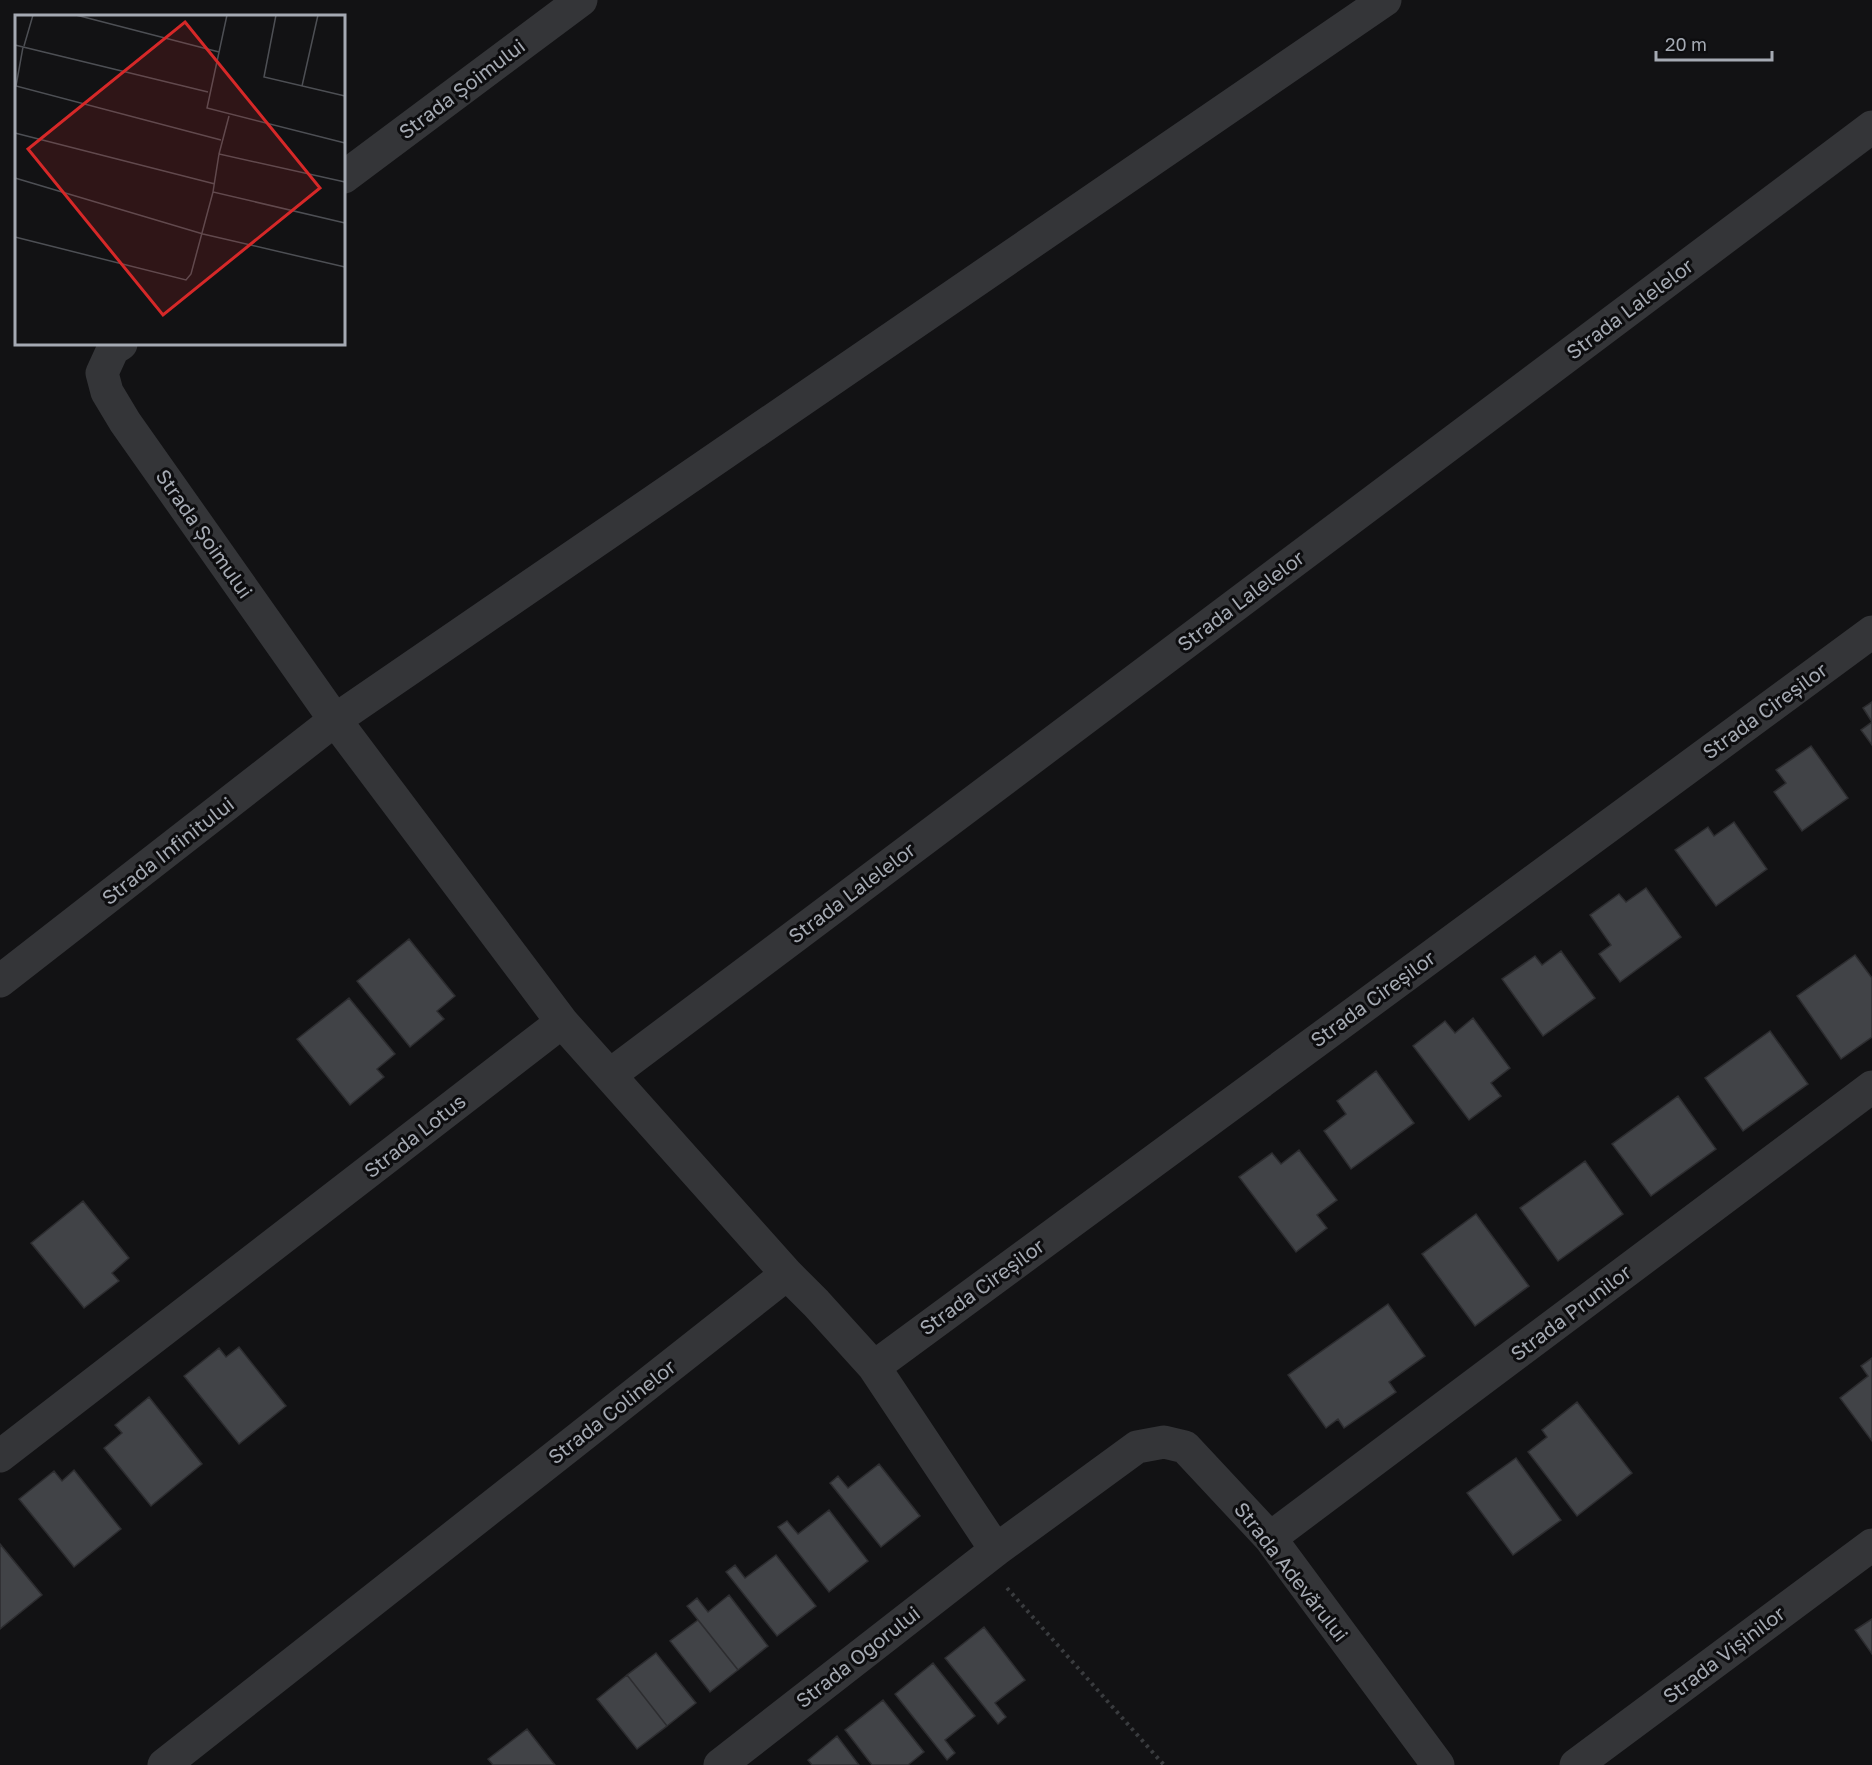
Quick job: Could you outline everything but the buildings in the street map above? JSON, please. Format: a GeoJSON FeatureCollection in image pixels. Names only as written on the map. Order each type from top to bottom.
{"type":"FeatureCollection","features":[{"type":"Feature","properties":{"kind":"street","name":"Strada Șoimului"},"geometry":{"type":"LineString","coordinates":[[345,176],[581,0]]}},
{"type":"Feature","properties":{"kind":"street","name":"Strada Infinitului"},"geometry":{"type":"LineString","coordinates":[[0,981],[335,720],[1385,0]]}},
{"type":"Feature","properties":{"kind":"street","name":"Strada Lalelelor"},"geometry":{"type":"LineString","coordinates":[[610,1075],[1872,127]]}},
{"type":"Feature","properties":{"kind":"street","name":"Strada Șoimului"},"geometry":{"type":"LineString","coordinates":[[119,345],[113,349],[102,373],[107,392],[125,422],[335,720],[562,1022]]}},
{"type":"Feature","properties":{"kind":"street","name":"Strada Cireșilor"},"geometry":{"type":"LineString","coordinates":[[874,1366],[1872,632]]}},
{"type":"Feature","properties":{"kind":"street"},"geometry":{"type":"LineString","coordinates":[[562,1022],[787,1274],[874,1366],[996,1550]]}},
{"type":"Feature","properties":{"kind":"street","name":"Strada Lotus"},"geometry":{"type":"LineString","coordinates":[[0,1456],[562,1022]]}},
{"type":"Feature","properties":{"kind":"street","name":"Strada Prunilor"},"geometry":{"type":"LineString","coordinates":[[1269,1538],[1872,1087]]}},
{"type":"Feature","properties":{"kind":"street","name":"Strada Colinelor"},"geometry":{"type":"LineString","coordinates":[[164,1765],[787,1274]]}},
{"type":"Feature","properties":{"kind":"street","name":"Strada Adevărului"},"geometry":{"type":"LineString","coordinates":[[996,1550],[1137,1447],[1164,1442],[1185,1447],[1269,1538],[1438,1765]]}},
{"type":"Feature","properties":{"kind":"street","name":"Strada Vișinilor"},"geometry":{"type":"LineString","coordinates":[[1576,1765],[1872,1545]]}},
{"type":"Feature","properties":{"kind":"street","name":"Strada Ogorului"},"geometry":{"type":"LineString","coordinates":[[720,1765],[996,1550]]}},
{"type":"Feature","properties":{"kind":"path"},"geometry":{"type":"LineString","coordinates":[[996,1550],[996,1576],[1164,1765]]}}]}
